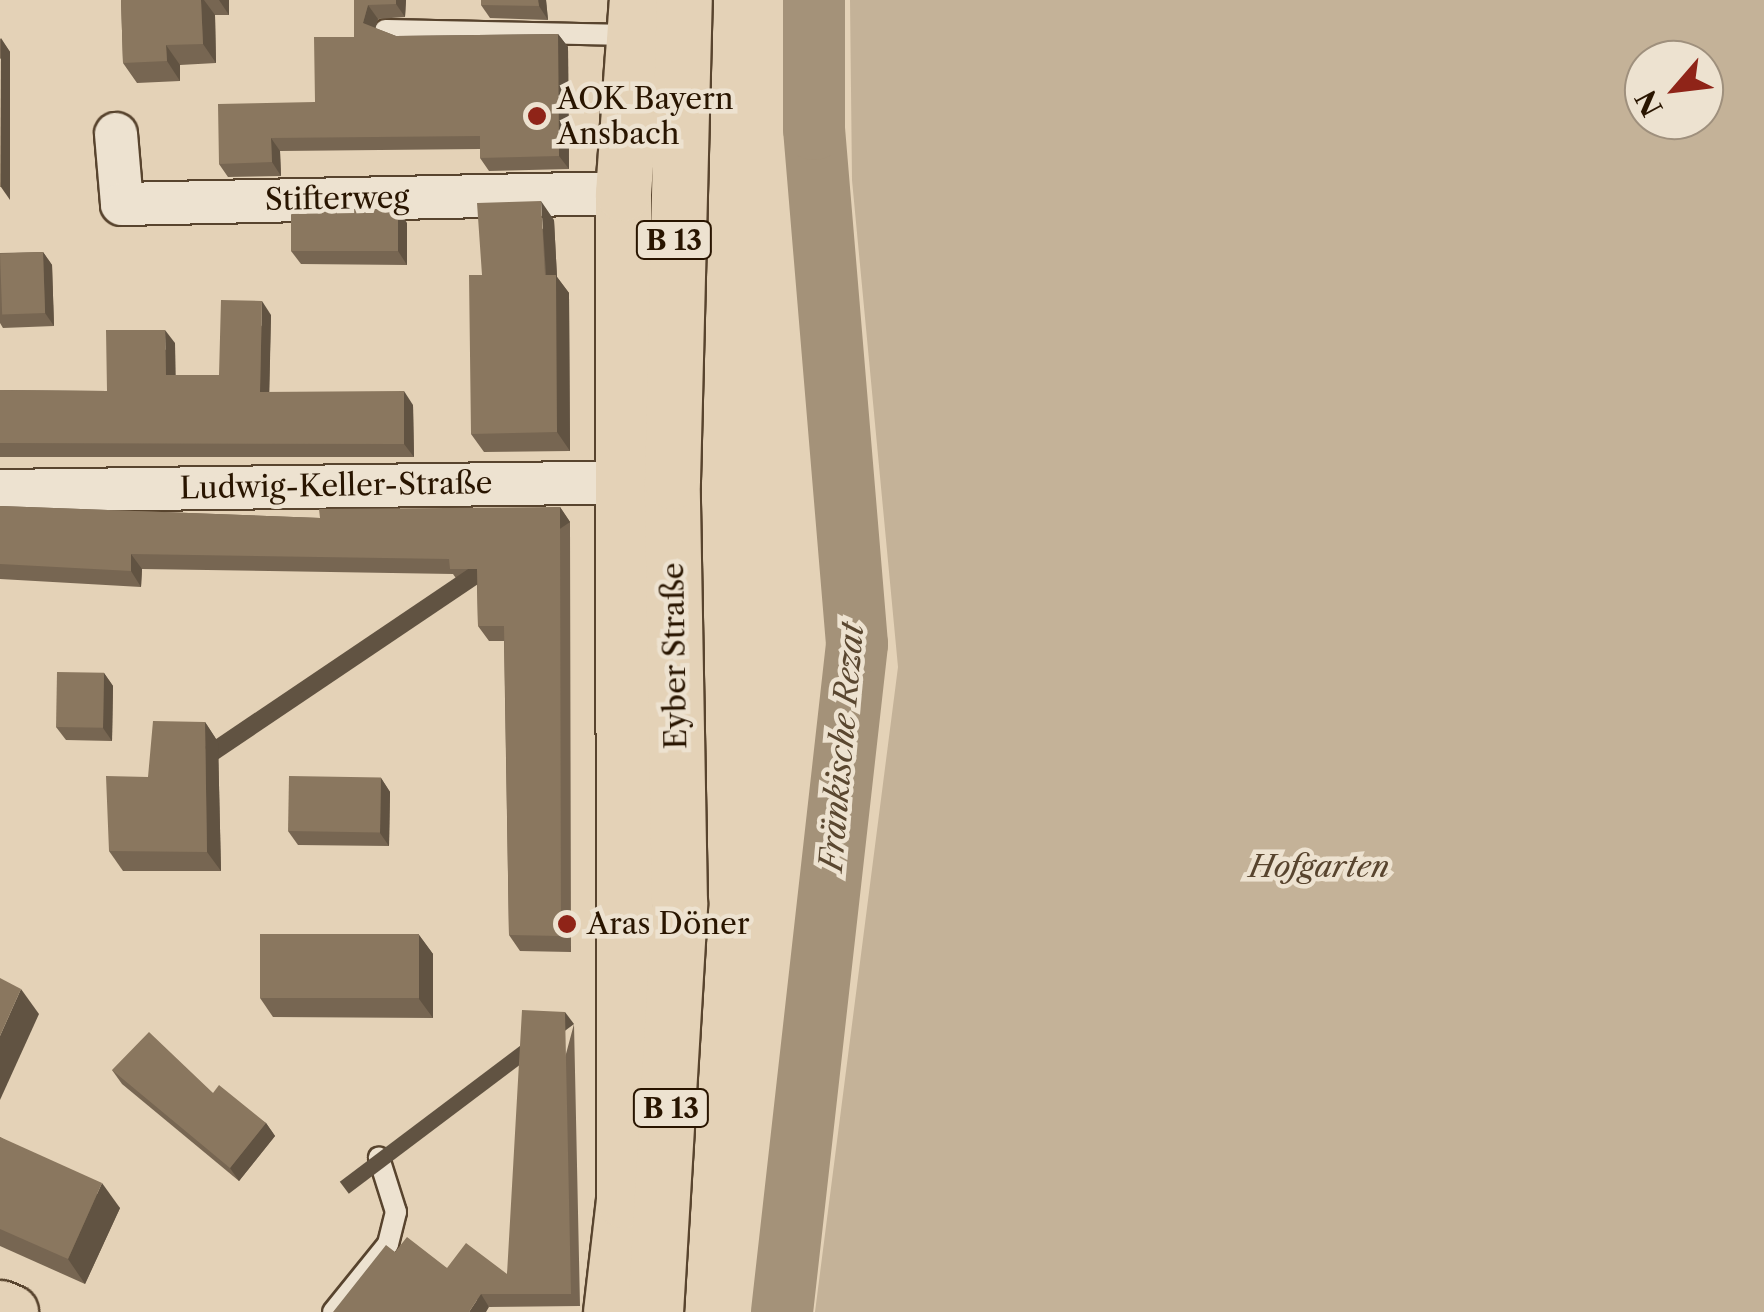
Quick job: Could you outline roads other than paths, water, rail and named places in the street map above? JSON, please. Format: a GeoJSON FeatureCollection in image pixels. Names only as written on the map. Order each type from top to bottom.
{"type":"FeatureCollection","features":[{"type":"Feature","properties":{"kind":"main road","name":"Eyber Straße"},"geometry":{"type":"LineString","coordinates":[[612,1312],[624,1200],[648,482],[684,0]]}},
{"type":"Feature","properties":{"kind":"main road","name":"Eyber Straße"},"geometry":{"type":"LineString","coordinates":[[634,17],[623,193],[679,903],[655,1312]]}},
{"type":"Feature","properties":{"kind":"main road"},"geometry":{"type":"LineString","coordinates":[[0,1308],[10,1312]]}},
{"type":"Feature","properties":{"kind":"street","name":"Stifterweg"},"geometry":{"type":"LineString","coordinates":[[116,134],[122,204],[623,193]]}},
{"type":"Feature","properties":{"kind":"street","name":"Ludwig-Keller-Straße"},"geometry":{"type":"LineString","coordinates":[[0,491],[648,482]]}},
{"type":"Feature","properties":{"kind":"lane"},"geometry":{"type":"LineString","coordinates":[[385,30],[634,17]]}},
{"type":"Feature","properties":{"kind":"lane"},"geometry":{"type":"LineString","coordinates":[[333,1312],[388,1244],[396,1212],[379,1158]]}},
{"type":"Feature","properties":{"kind":"waterway","name":"Fränkische Rezat"},"geometry":{"type":"LineString","coordinates":[[782,1312],[857,644],[814,129],[814,0]]}},
{"type":"Feature","properties":{"kind":"place","name":"AOK Bayern Ansbach"},"geometry":{"type":"Point","coordinates":[537,116]}},
{"type":"Feature","properties":{"kind":"place","name":"Aras Döner"},"geometry":{"type":"Point","coordinates":[567,924]}},
{"type":"Feature","properties":{"kind":"park label","name":"Hofgarten"},"geometry":{"type":"Point","coordinates":[1319,867]}}]}
